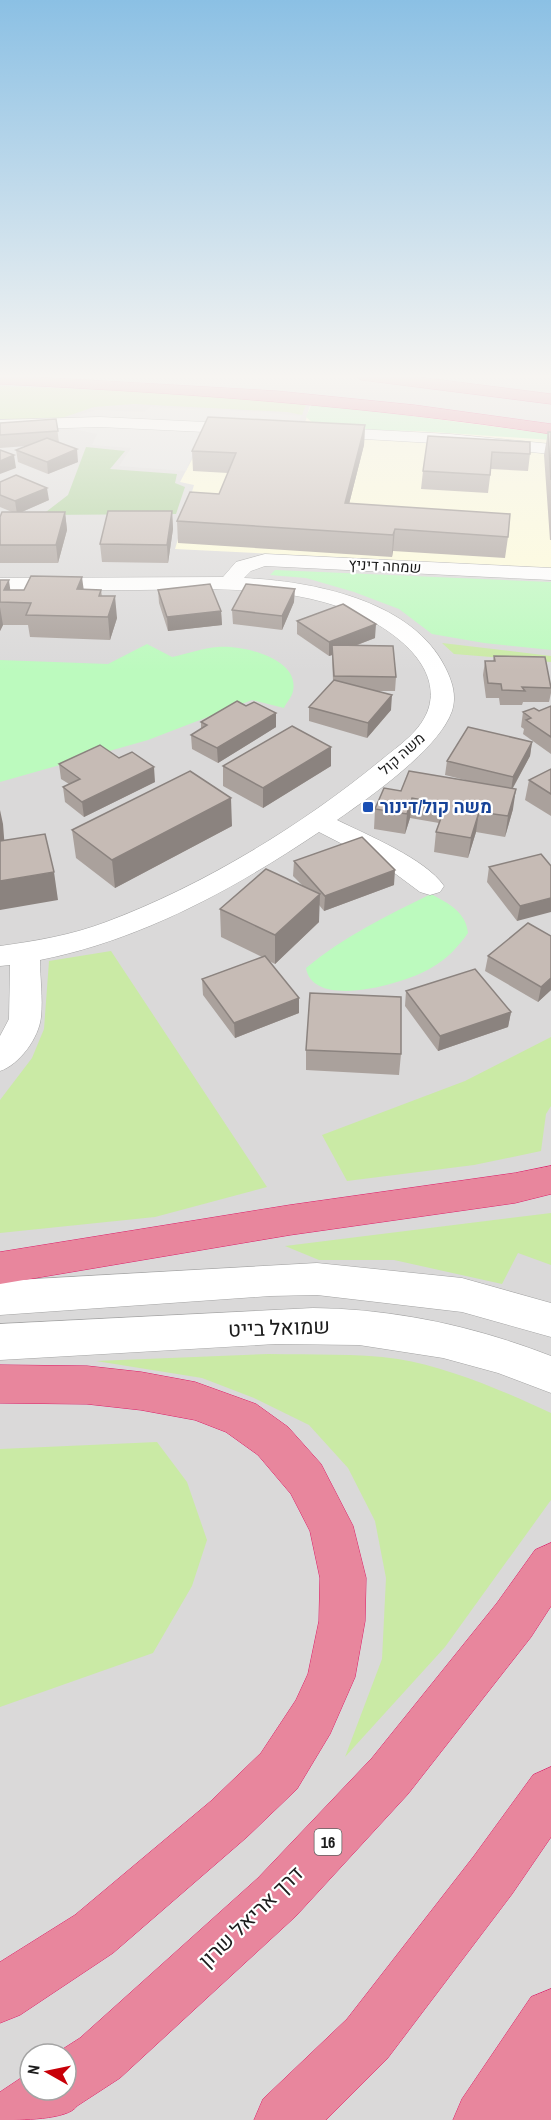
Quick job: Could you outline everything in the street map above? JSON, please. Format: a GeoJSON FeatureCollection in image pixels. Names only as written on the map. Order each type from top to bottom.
{"type":"FeatureCollection","features":[{"type":"Feature","properties":{"kind":"highway"},"geometry":{"type":"LineString","coordinates":[[0,1268],[290,1220],[515,1188],[551,1180]]}},
{"type":"Feature","properties":{"kind":"highway"},"geometry":{"type":"LineString","coordinates":[[0,1384],[87,1385],[141,1391],[195,1401],[241,1418],[273,1441],[306,1479],[331,1526],[343,1578],[342,1622],[331,1677],[313,1717],[279,1771],[229,1819],[94,1934],[0,1995]]}},
{"type":"Feature","properties":{"kind":"highway","name":"דרך אריאל שרון"},"geometry":{"type":"LineString","coordinates":[[78,2073],[100,2058],[277,1896],[374,1793],[514,1620],[551,1566]]}},
{"type":"Feature","properties":{"kind":"highway"},"geometry":{"type":"LineString","coordinates":[[284,2120],[367,2039],[493,1875],[551,1793]]}},
{"type":"Feature","properties":{"kind":"highway"},"geometry":{"type":"LineString","coordinates":[[483,2120],[551,2017]]}},
{"type":"Feature","properties":{"kind":"highway"},"geometry":{"type":"LineString","coordinates":[[518,2120],[551,2091]]}},
{"type":"Feature","properties":{"kind":"highway"},"geometry":{"type":"LineString","coordinates":[[11,2120],[37,2102]]}},
{"type":"Feature","properties":{"kind":"street","name":"שמחה דיניץ"},"geometry":{"type":"LineString","coordinates":[[230,584],[238,569],[248,563],[265,560],[551,574]]}},
{"type":"Feature","properties":{"kind":"street","name":"משה קול"},"geometry":{"type":"LineString","coordinates":[[0,584],[230,584],[315,592],[361,608],[403,631],[420,645],[436,671],[442,686],[440,712],[420,740],[370,783],[318,821],[221,880],[133,922],[76,942],[13,954]]}},
{"type":"Feature","properties":{"kind":"street"},"geometry":{"type":"LineString","coordinates":[[318,821],[395,860],[430,886]]}},
{"type":"Feature","properties":{"kind":"street"},"geometry":{"type":"LineString","coordinates":[[0,1059],[17,1038],[25,1019],[13,954]]}},
{"type":"Feature","properties":{"kind":"street"},"geometry":{"type":"LineString","coordinates":[[0,1298],[270,1280],[317,1280],[384,1284],[462,1294],[551,1320]]}},
{"type":"Feature","properties":{"kind":"street","name":"שמואל בייט"},"geometry":{"type":"LineString","coordinates":[[0,1342],[282,1326],[332,1326],[387,1330],[437,1338],[493,1353],[543,1372]]}},
{"type":"Feature","properties":{"kind":"shaded area"},"geometry":{"type":"Polygon","coordinates":[[[0,474],[551,474],[551,2120],[0,2120],[0,474]]]}},
{"type":"Feature","properties":{"kind":"shaded area"},"geometry":{"type":"Polygon","coordinates":[[[184,474],[551,474],[551,568],[175,549],[194,485],[180,482],[184,474]]]}},
{"type":"Feature","properties":{"kind":"green space"},"geometry":{"type":"Polygon","coordinates":[[[76,474],[177,474],[175,483],[185,487],[176,514],[42,515],[68,495],[76,474]]]}},
{"type":"Feature","properties":{"kind":"green space"},"geometry":{"type":"Polygon","coordinates":[[[275,570],[551,582],[551,650],[484,643],[432,634],[399,609],[354,592],[306,578],[270,575],[275,570]]]}},
{"type":"Feature","properties":{"kind":"green space"},"geometry":{"type":"Polygon","coordinates":[[[442,643],[551,656],[551,662],[454,654],[442,643]]]}},
{"type":"Feature","properties":{"kind":"green space"},"geometry":{"type":"Polygon","coordinates":[[[147,644],[172,657],[218,647],[254,651],[279,662],[288,670],[293,680],[293,691],[284,708],[252,700],[148,740],[0,782],[0,660],[108,664],[147,644]]]}},
{"type":"Feature","properties":{"kind":"green space"},"geometry":{"type":"Polygon","coordinates":[[[431,894],[450,905],[460,914],[467,926],[468,933],[442,961],[419,974],[383,986],[362,990],[342,991],[325,988],[312,981],[306,968],[335,946],[366,927],[431,894]]]}},
{"type":"Feature","properties":{"kind":"green space"},"geometry":{"type":"Polygon","coordinates":[[[111,951],[267,1187],[155,1217],[0,1233],[0,1100],[32,1058],[44,1029],[49,961],[111,951]]]}},
{"type":"Feature","properties":{"kind":"green space"},"geometry":{"type":"Polygon","coordinates":[[[551,1037],[551,1106],[546,1114],[541,1151],[474,1165],[347,1181],[322,1135],[465,1081],[551,1037]]]}},
{"type":"Feature","properties":{"kind":"green space"},"geometry":{"type":"Polygon","coordinates":[[[551,1213],[551,1265],[518,1253],[502,1284],[394,1260],[319,1260],[285,1246],[551,1213]]]}},
{"type":"Feature","properties":{"kind":"green space"},"geometry":{"type":"Polygon","coordinates":[[[268,1354],[398,1359],[437,1368],[476,1381],[551,1413],[551,1500],[445,1647],[345,1757],[382,1659],[386,1578],[375,1521],[348,1468],[309,1425],[254,1398],[202,1378],[96,1361],[268,1354]]]}},
{"type":"Feature","properties":{"kind":"green space"},"geometry":{"type":"Polygon","coordinates":[[[157,1442],[187,1482],[207,1540],[192,1586],[153,1653],[0,1707],[0,1449],[157,1442]]]}},
{"type":"Feature","properties":{"kind":"building"},"geometry":{"type":"Polygon","coordinates":[[[227,474],[352,474],[345,503],[510,514],[508,537],[395,529],[393,535],[177,521],[190,492],[219,494],[227,474]]]}},
{"type":"Feature","properties":{"kind":"building"},"geometry":{"type":"Polygon","coordinates":[[[16,475],[47,488],[15,501],[0,495],[0,482],[16,475]]]}},
{"type":"Feature","properties":{"kind":"building"},"geometry":{"type":"Polygon","coordinates":[[[108,511],[172,511],[167,545],[100,544],[108,511]]]}},
{"type":"Feature","properties":{"kind":"building"},"geometry":{"type":"Polygon","coordinates":[[[2,512],[65,512],[56,545],[0,545],[2,512]]]}},
{"type":"Feature","properties":{"kind":"building"},"geometry":{"type":"Polygon","coordinates":[[[31,576],[82,577],[77,589],[101,590],[99,596],[115,596],[108,617],[26,615],[31,603],[0,602],[0,580],[9,580],[4,590],[24,590],[31,576]]]}},
{"type":"Feature","properties":{"kind":"building"},"geometry":{"type":"Polygon","coordinates":[[[210,584],[221,611],[167,617],[158,590],[210,584]]]}},
{"type":"Feature","properties":{"kind":"building"},"geometry":{"type":"Polygon","coordinates":[[[246,584],[295,589],[282,616],[232,610],[246,584]]]}},
{"type":"Feature","properties":{"kind":"building"},"geometry":{"type":"Polygon","coordinates":[[[343,604],[376,624],[329,642],[297,621],[343,604]]]}},
{"type":"Feature","properties":{"kind":"building"},"geometry":{"type":"Polygon","coordinates":[[[332,645],[393,646],[396,677],[334,676],[332,645]]]}},
{"type":"Feature","properties":{"kind":"building"},"geometry":{"type":"Polygon","coordinates":[[[494,656],[545,657],[551,688],[522,687],[525,691],[502,690],[501,684],[488,683],[485,661],[495,661],[494,656]]]}},
{"type":"Feature","properties":{"kind":"building"},"geometry":{"type":"Polygon","coordinates":[[[334,680],[392,695],[368,723],[309,707],[334,680]]]}},
{"type":"Feature","properties":{"kind":"building"},"geometry":{"type":"Polygon","coordinates":[[[237,701],[246,706],[254,702],[276,713],[217,748],[191,735],[207,725],[201,722],[237,701]]]}},
{"type":"Feature","properties":{"kind":"building"},"geometry":{"type":"Polygon","coordinates":[[[551,706],[551,737],[526,720],[531,718],[523,712],[534,708],[539,711],[551,706]]]}},
{"type":"Feature","properties":{"kind":"building"},"geometry":{"type":"Polygon","coordinates":[[[292,726],[331,747],[263,788],[223,766],[292,726]]]}},
{"type":"Feature","properties":{"kind":"building"},"geometry":{"type":"Polygon","coordinates":[[[468,727],[532,742],[513,777],[447,761],[468,727]]]}},
{"type":"Feature","properties":{"kind":"building"},"geometry":{"type":"Polygon","coordinates":[[[100,745],[119,758],[132,752],[154,767],[82,802],[63,787],[80,779],[59,764],[100,745]]]}},
{"type":"Feature","properties":{"kind":"building"},"geometry":{"type":"Polygon","coordinates":[[[551,769],[551,794],[529,780],[551,769]]]}},
{"type":"Feature","properties":{"kind":"building"},"geometry":{"type":"Polygon","coordinates":[[[190,771],[231,798],[112,860],[72,830],[190,771]]]}},
{"type":"Feature","properties":{"kind":"building"},"geometry":{"type":"Polygon","coordinates":[[[409,771],[516,789],[508,816],[479,812],[471,838],[436,832],[446,804],[412,798],[407,814],[375,809],[384,788],[401,791],[409,771]]]}},
{"type":"Feature","properties":{"kind":"building"},"geometry":{"type":"Polygon","coordinates":[[[45,834],[54,872],[0,881],[0,841],[45,834]]]}},
{"type":"Feature","properties":{"kind":"building"},"geometry":{"type":"Polygon","coordinates":[[[362,837],[395,870],[325,896],[294,861],[362,837]]]}},
{"type":"Feature","properties":{"kind":"building"},"geometry":{"type":"Polygon","coordinates":[[[541,854],[551,866],[551,898],[520,906],[489,867],[541,854]]]}},
{"type":"Feature","properties":{"kind":"building"},"geometry":{"type":"Polygon","coordinates":[[[266,869],[320,894],[275,935],[220,909],[266,869]]]}},
{"type":"Feature","properties":{"kind":"building"},"geometry":{"type":"Polygon","coordinates":[[[528,923],[551,936],[551,978],[541,987],[488,956],[528,923]]]}},
{"type":"Feature","properties":{"kind":"building"},"geometry":{"type":"Polygon","coordinates":[[[265,956],[299,998],[234,1023],[202,979],[265,956]]]}},
{"type":"Feature","properties":{"kind":"building"},"geometry":{"type":"Polygon","coordinates":[[[475,969],[511,1012],[440,1036],[406,991],[475,969]]]}},
{"type":"Feature","properties":{"kind":"building"},"geometry":{"type":"Polygon","coordinates":[[[310,993],[401,997],[401,1054],[306,1050],[310,993]]]}},
{"type":"Feature","properties":{"kind":"place","name":"משה קול/דינור"},"geometry":{"type":"Point","coordinates":[368,807]}}]}
